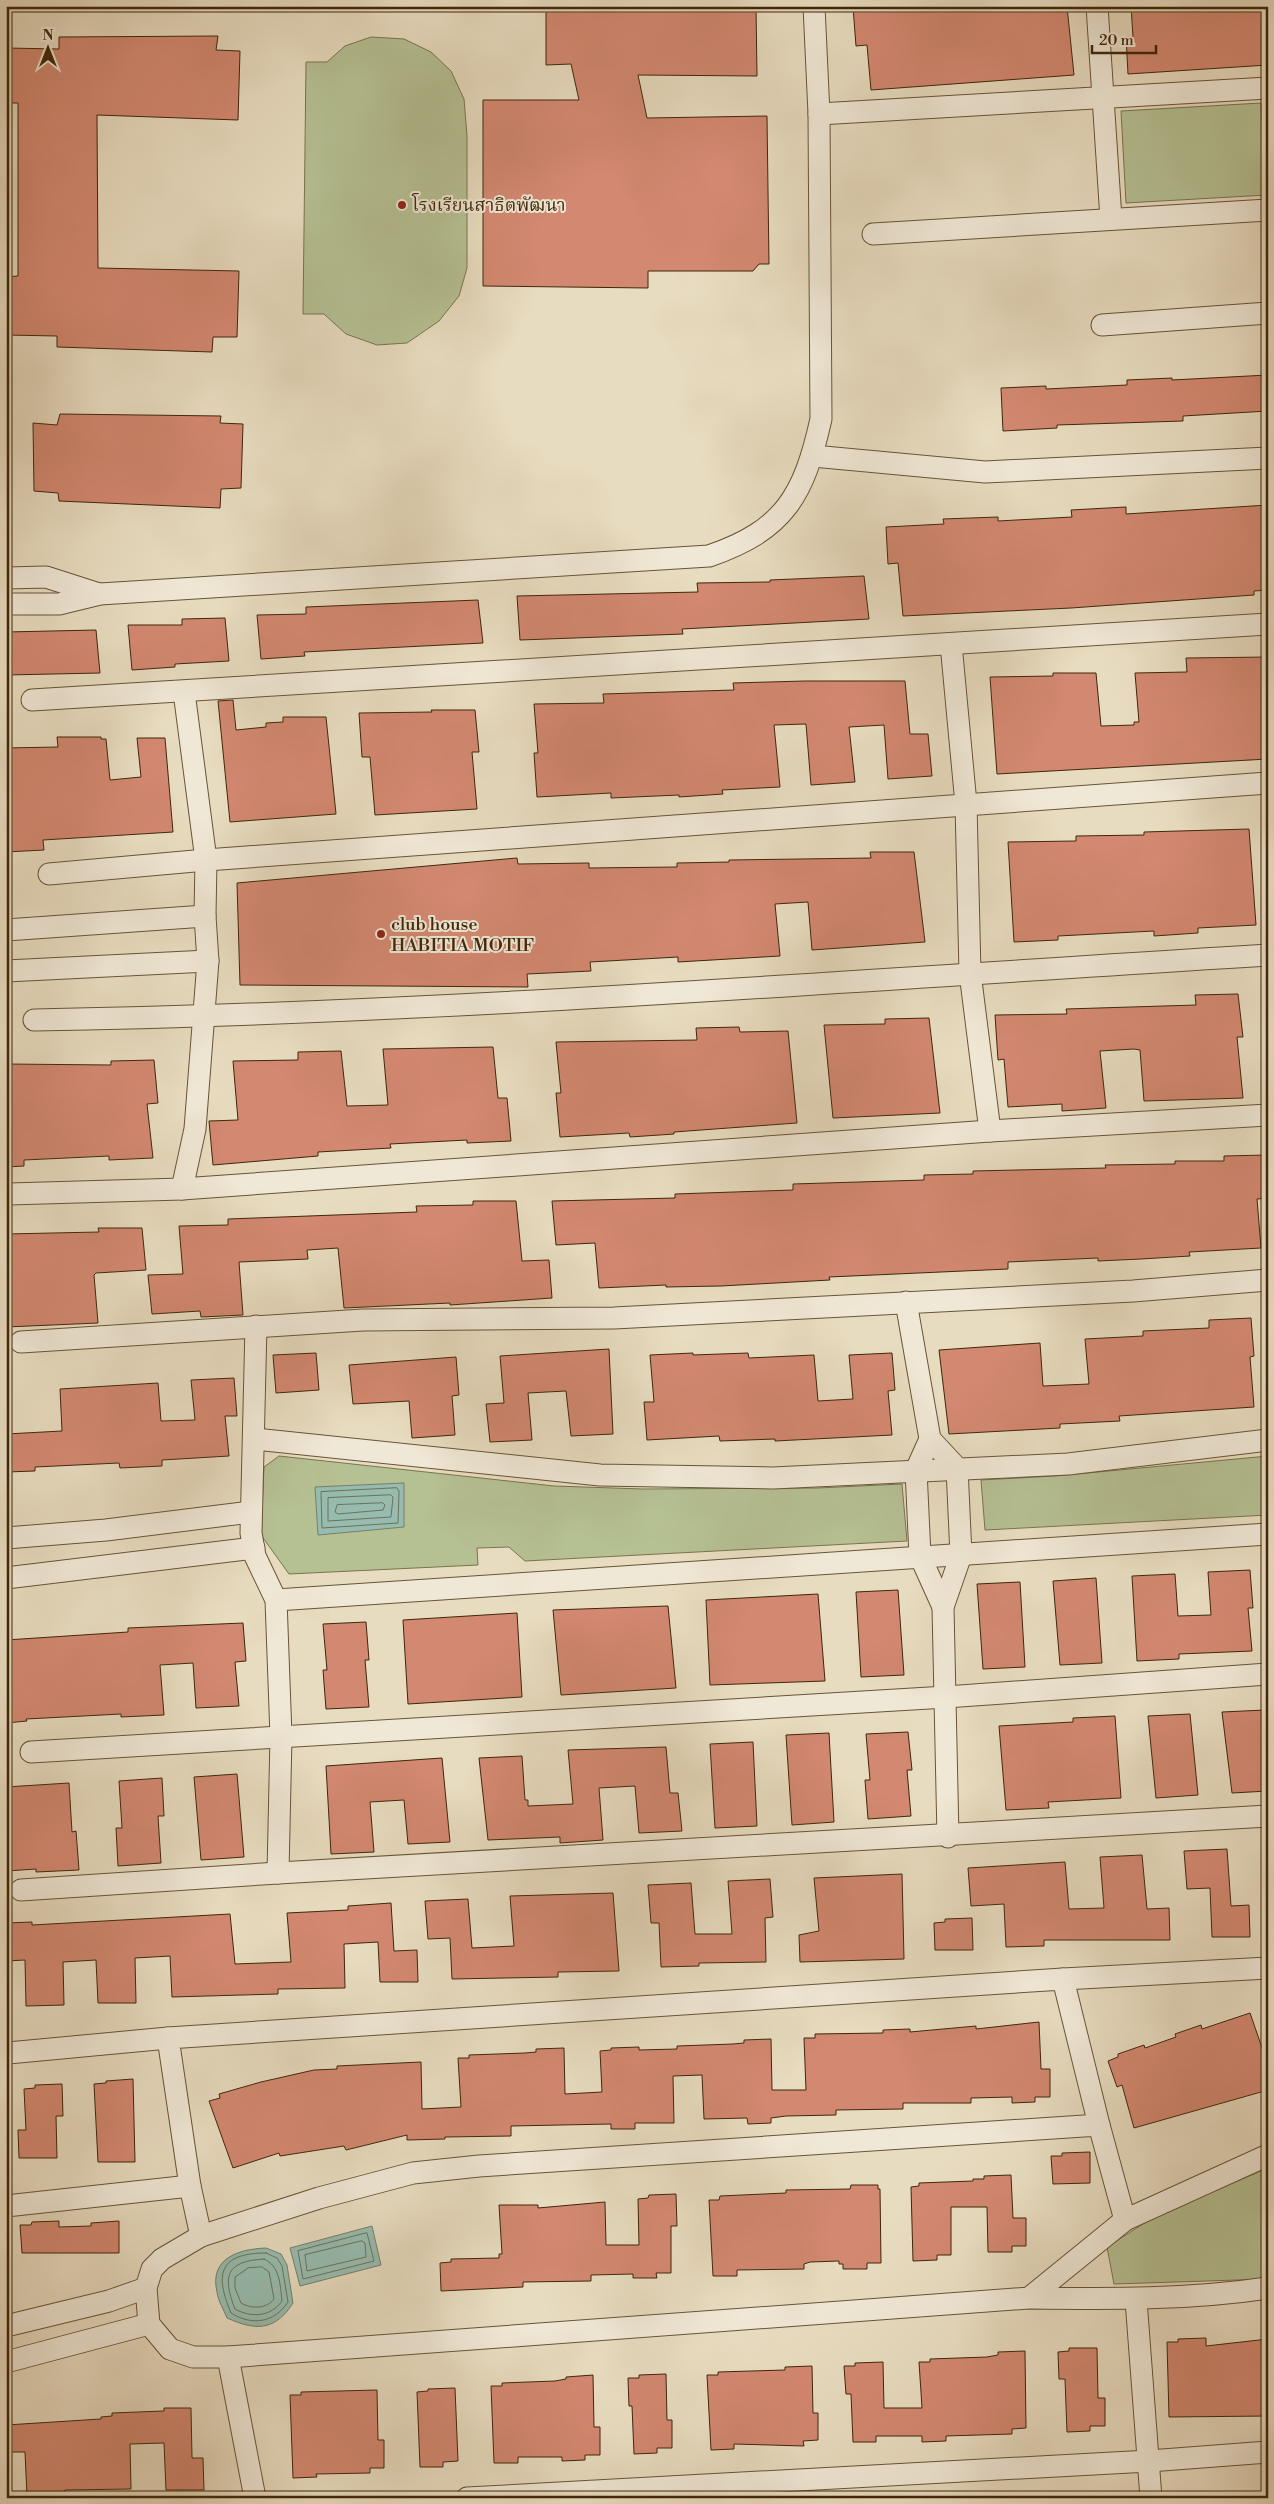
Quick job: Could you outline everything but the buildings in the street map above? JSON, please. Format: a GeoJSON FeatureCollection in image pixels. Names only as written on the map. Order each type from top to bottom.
{"type":"FeatureCollection","features":[{"type":"Feature","properties":{"kind":"street"},"geometry":{"type":"LineString","coordinates":[[6,604],[59,604],[100,594],[708,556],[738,546],[776,520],[794,498],[813,456],[821,419],[818,114],[814,6]]}},
{"type":"Feature","properties":{"kind":"street"},"geometry":{"type":"LineString","coordinates":[[1097,6],[1111,219]]}},
{"type":"Feature","properties":{"kind":"street"},"geometry":{"type":"LineString","coordinates":[[818,114],[1268,88]]}},
{"type":"Feature","properties":{"kind":"street"},"geometry":{"type":"LineString","coordinates":[[872,234],[1268,210]]}},
{"type":"Feature","properties":{"kind":"street"},"geometry":{"type":"LineString","coordinates":[[1102,325],[1268,313]]}},
{"type":"Feature","properties":{"kind":"street"},"geometry":{"type":"LineString","coordinates":[[813,456],[985,472],[1268,458]]}},
{"type":"Feature","properties":{"kind":"street"},"geometry":{"type":"LineString","coordinates":[[6,578],[46,577],[100,594]]}},
{"type":"Feature","properties":{"kind":"street"},"geometry":{"type":"LineString","coordinates":[[32,700],[1268,624]]}},
{"type":"Feature","properties":{"kind":"street"},"geometry":{"type":"LineString","coordinates":[[951,644],[966,804],[970,973],[990,1130]]}},
{"type":"Feature","properties":{"kind":"street"},"geometry":{"type":"LineString","coordinates":[[182,1189],[195,1130],[208,960],[204,916],[206,860],[184,692]]}},
{"type":"Feature","properties":{"kind":"street"},"geometry":{"type":"LineString","coordinates":[[49,874],[206,860],[1268,783]]}},
{"type":"Feature","properties":{"kind":"street"},"geometry":{"type":"LineString","coordinates":[[6,930],[204,916]]}},
{"type":"Feature","properties":{"kind":"street"},"geometry":{"type":"LineString","coordinates":[[34,1020],[204,1017],[434,1007],[1268,955]]}},
{"type":"Feature","properties":{"kind":"street"},"geometry":{"type":"LineString","coordinates":[[6,971],[208,960]]}},
{"type":"Feature","properties":{"kind":"street"},"geometry":{"type":"LineString","coordinates":[[9,1194],[182,1189],[990,1130],[1268,1115]]}},
{"type":"Feature","properties":{"kind":"street"},"geometry":{"type":"LineString","coordinates":[[22,1342],[363,1320],[614,1318],[1133,1291],[1268,1280]]}},
{"type":"Feature","properties":{"kind":"street"},"geometry":{"type":"LineString","coordinates":[[906,1302],[930,1439],[957,1468],[961,1555],[943,1608],[948,1837]]}},
{"type":"Feature","properties":{"kind":"street"},"geometry":{"type":"LineString","coordinates":[[256,1326],[255,1439],[251,1512],[255,1556],[276,1600],[281,1736],[278,1873]]}},
{"type":"Feature","properties":{"kind":"street"},"geometry":{"type":"LineString","coordinates":[[255,1439],[600,1475],[772,1478],[1068,1464],[1268,1440]]}},
{"type":"Feature","properties":{"kind":"street"},"geometry":{"type":"LineString","coordinates":[[930,1439],[916,1470],[920,1556],[943,1608]]}},
{"type":"Feature","properties":{"kind":"street"},"geometry":{"type":"LineString","coordinates":[[6,1538],[106,1530],[251,1512]]}},
{"type":"Feature","properties":{"kind":"street"},"geometry":{"type":"LineString","coordinates":[[106,1530],[112,1564]]}},
{"type":"Feature","properties":{"kind":"street"},"geometry":{"type":"LineString","coordinates":[[276,1600],[1268,1534]]}},
{"type":"Feature","properties":{"kind":"street"},"geometry":{"type":"LineString","coordinates":[[6,1578],[254,1548]]}},
{"type":"Feature","properties":{"kind":"street"},"geometry":{"type":"LineString","coordinates":[[31,1752],[946,1697],[1268,1674]]}},
{"type":"Feature","properties":{"kind":"street"},"geometry":{"type":"LineString","coordinates":[[22,1890],[278,1873],[948,1837],[1268,1816]]}},
{"type":"Feature","properties":{"kind":"street"},"geometry":{"type":"LineString","coordinates":[[8,2053],[168,2038],[1063,1979],[1268,1968]]}},
{"type":"Feature","properties":{"kind":"street"},"geometry":{"type":"LineString","coordinates":[[1063,1979],[1099,2125],[1125,2220]]}},
{"type":"Feature","properties":{"kind":"street"},"geometry":{"type":"LineString","coordinates":[[168,2038],[190,2186],[201,2236]]}},
{"type":"Feature","properties":{"kind":"street"},"geometry":{"type":"LineString","coordinates":[[1099,2125],[479,2166],[413,2173],[319,2198],[201,2236],[162,2259],[152,2269],[146,2288],[149,2324],[170,2349],[193,2357],[228,2357],[1029,2298],[1136,2300],[1213,2295],[1268,2288]]}},
{"type":"Feature","properties":{"kind":"street"},"geometry":{"type":"LineString","coordinates":[[1029,2298],[1125,2220],[1268,2155]]}},
{"type":"Feature","properties":{"kind":"street"},"geometry":{"type":"LineString","coordinates":[[6,2206],[190,2186]]}},
{"type":"Feature","properties":{"kind":"street"},"geometry":{"type":"LineString","coordinates":[[6,2326],[109,2301],[146,2288]]}},
{"type":"Feature","properties":{"kind":"street"},"geometry":{"type":"LineString","coordinates":[[1136,2300],[1151,2498]]}},
{"type":"Feature","properties":{"kind":"street"},"geometry":{"type":"LineString","coordinates":[[6,2362],[149,2324]]}},
{"type":"Feature","properties":{"kind":"street"},"geometry":{"type":"LineString","coordinates":[[228,2357],[255,2498]]}},
{"type":"Feature","properties":{"kind":"street"},"geometry":{"type":"LineString","coordinates":[[467,2498],[1149,2461],[1268,2452]]}},
{"type":"Feature","properties":{"kind":"green space"},"geometry":{"type":"Polygon","coordinates":[[[371,37],[404,39],[431,52],[451,71],[464,99],[467,136],[467,268],[459,296],[439,321],[407,343],[377,345],[346,334],[324,314],[303,314],[306,62],[327,62],[345,46],[371,37]]]}},
{"type":"Feature","properties":{"kind":"green space"},"geometry":{"type":"Polygon","coordinates":[[[1261,103],[1267,195],[1126,203],[1121,111],[1261,103]]]}},
{"type":"Feature","properties":{"kind":"green space"},"geometry":{"type":"Polygon","coordinates":[[[279,1456],[554,1486],[643,1489],[818,1488],[902,1484],[907,1541],[525,1561],[509,1547],[477,1548],[478,1565],[289,1574],[261,1535],[264,1467],[279,1456]]]}},
{"type":"Feature","properties":{"kind":"green space"},"geometry":{"type":"Polygon","coordinates":[[[1268,1456],[1268,1515],[985,1530],[981,1480],[1055,1476],[1268,1456]]]}},
{"type":"Feature","properties":{"kind":"green space"},"geometry":{"type":"Polygon","coordinates":[[[1268,2168],[1268,2279],[1114,2284],[1107,2247],[1154,2217],[1268,2168]]]}},
{"type":"Feature","properties":{"kind":"water"},"geometry":{"type":"Polygon","coordinates":[[[404,1483],[404,1527],[318,1535],[315,1487],[404,1483]]]}},
{"type":"Feature","properties":{"kind":"water"},"geometry":{"type":"Polygon","coordinates":[[[372,2226],[381,2265],[300,2286],[290,2248],[372,2226]]]}},
{"type":"Feature","properties":{"kind":"water"},"geometry":{"type":"Polygon","coordinates":[[[266,2248],[281,2254],[287,2265],[293,2303],[279,2319],[264,2326],[247,2325],[227,2318],[218,2295],[217,2271],[222,2263],[237,2253],[266,2248]]]}},
{"type":"Feature","properties":{"kind":"place","name":"โรงเรียนสาธิตพัฒนา"},"geometry":{"type":"Point","coordinates":[402,205]}},
{"type":"Feature","properties":{"kind":"place","name":"club house HABITIA MOTIF"},"geometry":{"type":"Point","coordinates":[381,934]}}]}
